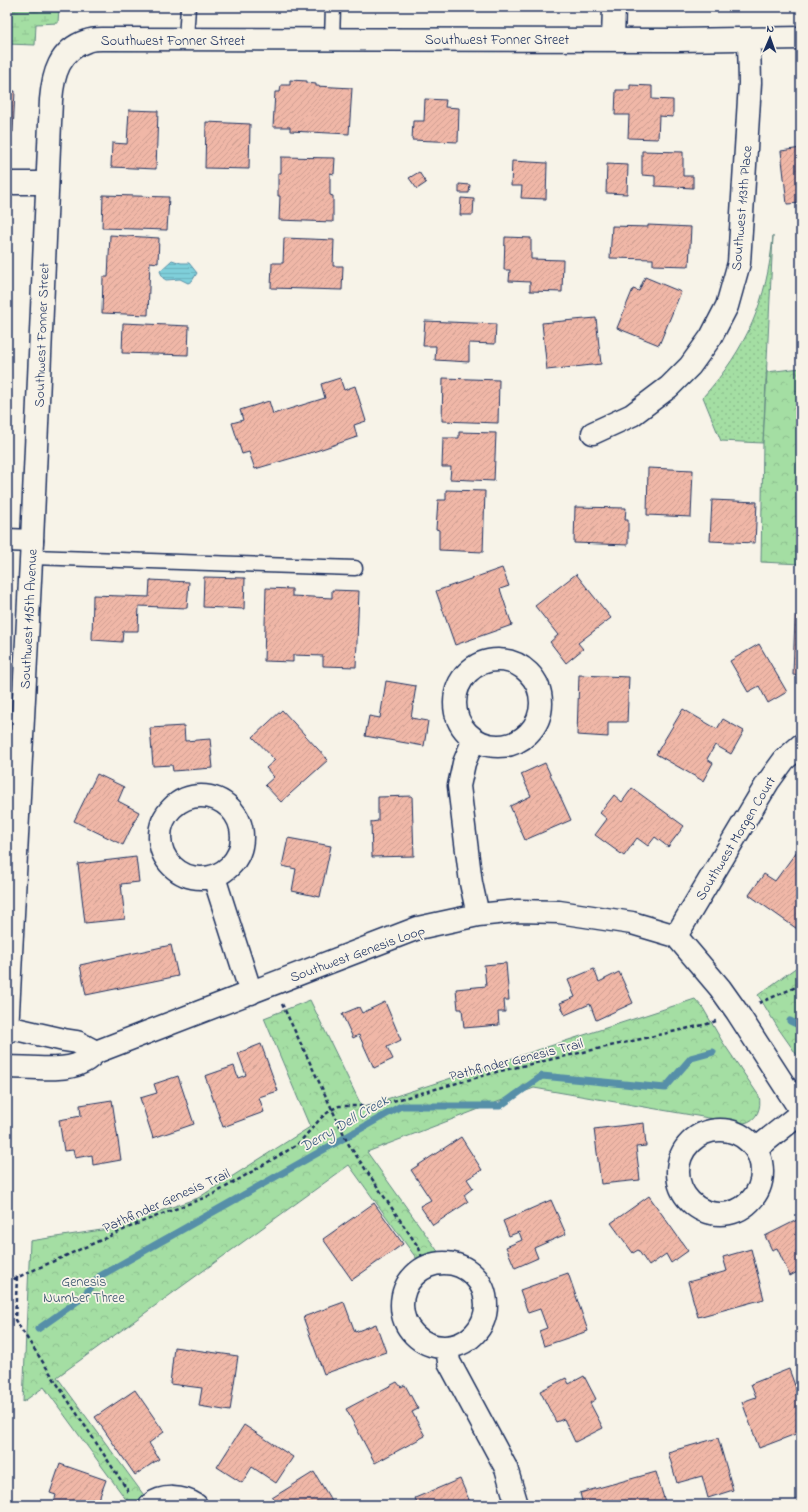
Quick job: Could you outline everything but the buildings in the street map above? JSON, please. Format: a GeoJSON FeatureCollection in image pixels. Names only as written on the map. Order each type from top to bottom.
{"type":"FeatureCollection","features":[{"type":"Feature","properties":{"kind":"street"},"geometry":{"type":"LineString","coordinates":[[613,39],[614,7]]}},
{"type":"Feature","properties":{"kind":"street","name":"Southwest Fonner Street"},"geometry":{"type":"LineString","coordinates":[[32,549],[46,183],[52,81],[57,68],[65,56],[73,48],[87,41],[102,39],[750,40],[801,38]]}},
{"type":"Feature","properties":{"kind":"street","name":"Southwest 113th Place"},"geometry":{"type":"LineString","coordinates":[[593,433],[632,415],[669,387],[690,366],[711,337],[727,306],[739,263],[750,83],[750,40]]}},
{"type":"Feature","properties":{"kind":"street"},"geometry":{"type":"LineString","coordinates":[[7,183],[46,183]]}},
{"type":"Feature","properties":{"kind":"street"},"geometry":{"type":"LineString","coordinates":[[7,540],[32,549]]}},
{"type":"Feature","properties":{"kind":"street","name":"Southwest 115th Avenue"},"geometry":{"type":"LineString","coordinates":[[7,1032],[32,549]]}},
{"type":"Feature","properties":{"kind":"street"},"geometry":{"type":"LineString","coordinates":[[474,739],[464,763],[459,786],[471,883],[478,915]]}},
{"type":"Feature","properties":{"kind":"street","name":"Southwest Morgen Court"},"geometry":{"type":"LineString","coordinates":[[676,936],[768,782],[784,760],[801,745]]}},
{"type":"Feature","properties":{"kind":"street"},"geometry":{"type":"LineString","coordinates":[[214,877],[250,993]]}},
{"type":"Feature","properties":{"kind":"street","name":"Southwest Genesis Loop"},"geometry":{"type":"LineString","coordinates":[[7,1067],[72,1067],[82,1063],[96,1052],[418,928],[478,915],[518,911],[559,912],[632,923],[676,936]]}},
{"type":"Feature","properties":{"kind":"street"},"geometry":{"type":"LineString","coordinates":[[676,936],[720,988],[801,1112],[756,1149]]}},
{"type":"Feature","properties":{"kind":"street"},"geometry":{"type":"LineString","coordinates":[[7,1027],[77,1042],[96,1052]]}},
{"type":"Feature","properties":{"kind":"street"},"geometry":{"type":"LineString","coordinates":[[446,1262],[468,1270],[479,1280],[486,1298],[486,1309],[483,1321],[473,1335],[460,1344],[447,1347],[431,1344],[418,1338],[407,1325],[402,1310],[402,1295],[411,1278],[425,1267],[446,1262]]}},
{"type":"Feature","properties":{"kind":"street"},"geometry":{"type":"LineString","coordinates":[[447,1347],[449,1362],[506,1468],[518,1505]]}},
{"type":"Feature","properties":{"kind":"street"},"geometry":{"type":"LineString","coordinates":[[141,1502],[153,1502],[168,1498],[189,1500],[196,1505]]}},
{"type":"Feature","properties":{"kind":"lane"},"geometry":{"type":"LineString","coordinates":[[186,39],[188,7]]}},
{"type":"Feature","properties":{"kind":"lane"},"geometry":{"type":"LineString","coordinates":[[332,40],[333,7]]}},
{"type":"Feature","properties":{"kind":"lane"},"geometry":{"type":"LineString","coordinates":[[32,549],[355,568]]}},
{"type":"Feature","properties":{"kind":"path"},"geometry":{"type":"LineString","coordinates":[[274,983],[284,1009],[341,1130],[349,1145],[419,1248],[425,1267]]}},
{"type":"Feature","properties":{"kind":"path"},"geometry":{"type":"LineString","coordinates":[[762,1002],[801,985]]}},
{"type":"Feature","properties":{"kind":"path","name":"Pathfinder Genesis Trail"},"geometry":{"type":"LineString","coordinates":[[7,1282],[139,1223],[214,1194],[297,1145],[322,1117],[339,1106],[375,1106],[500,1071],[706,1024]]}},
{"type":"Feature","properties":{"kind":"path"},"geometry":{"type":"LineString","coordinates":[[18,1277],[15,1320],[141,1502]]}},
{"type":"Feature","properties":{"kind":"green space"},"geometry":{"type":"Polygon","coordinates":[[[7,7],[59,7],[58,23],[36,24],[35,45],[7,44],[7,7]]]}},
{"type":"Feature","properties":{"kind":"green space"},"geometry":{"type":"Polygon","coordinates":[[[773,236],[763,443],[721,441],[703,397],[732,360],[743,342],[752,322],[760,303],[766,282],[773,236]]]}},
{"type":"Feature","properties":{"kind":"green space"},"geometry":{"type":"Polygon","coordinates":[[[801,368],[801,564],[761,562],[763,443],[767,372],[801,368]]]}},
{"type":"Feature","properties":{"kind":"green space"},"geometry":{"type":"Polygon","coordinates":[[[801,964],[801,1058],[799,1058],[778,1028],[758,995],[801,964]]]}},
{"type":"Feature","properties":{"kind":"green space","name":"Genesis Number Three"},"geometry":{"type":"Polygon","coordinates":[[[695,999],[703,1008],[722,1041],[759,1096],[760,1105],[758,1113],[748,1122],[735,1123],[534,1088],[367,1152],[439,1253],[428,1256],[419,1262],[349,1165],[57,1377],[146,1498],[138,1505],[130,1505],[44,1387],[23,1402],[30,1241],[108,1229],[198,1198],[310,1127],[264,1018],[310,1000],[362,1107],[695,999]]]}},
{"type":"Feature","properties":{"kind":"water"},"geometry":{"type":"Polygon","coordinates":[[[172,260],[181,263],[189,263],[197,273],[192,281],[188,283],[180,279],[166,280],[163,278],[160,271],[172,260]]]}},
{"type":"Feature","properties":{"kind":"waterway","name":"Derry Dell Creek"},"geometry":{"type":"LineString","coordinates":[[790,1021],[801,1026]]}},
{"type":"Feature","properties":{"kind":"waterway","name":"Derry Dell Creek"},"geometry":{"type":"LineString","coordinates":[[38,1329],[82,1298],[100,1276],[401,1106],[500,1106],[542,1076],[665,1088],[691,1058],[713,1052]]}}]}
